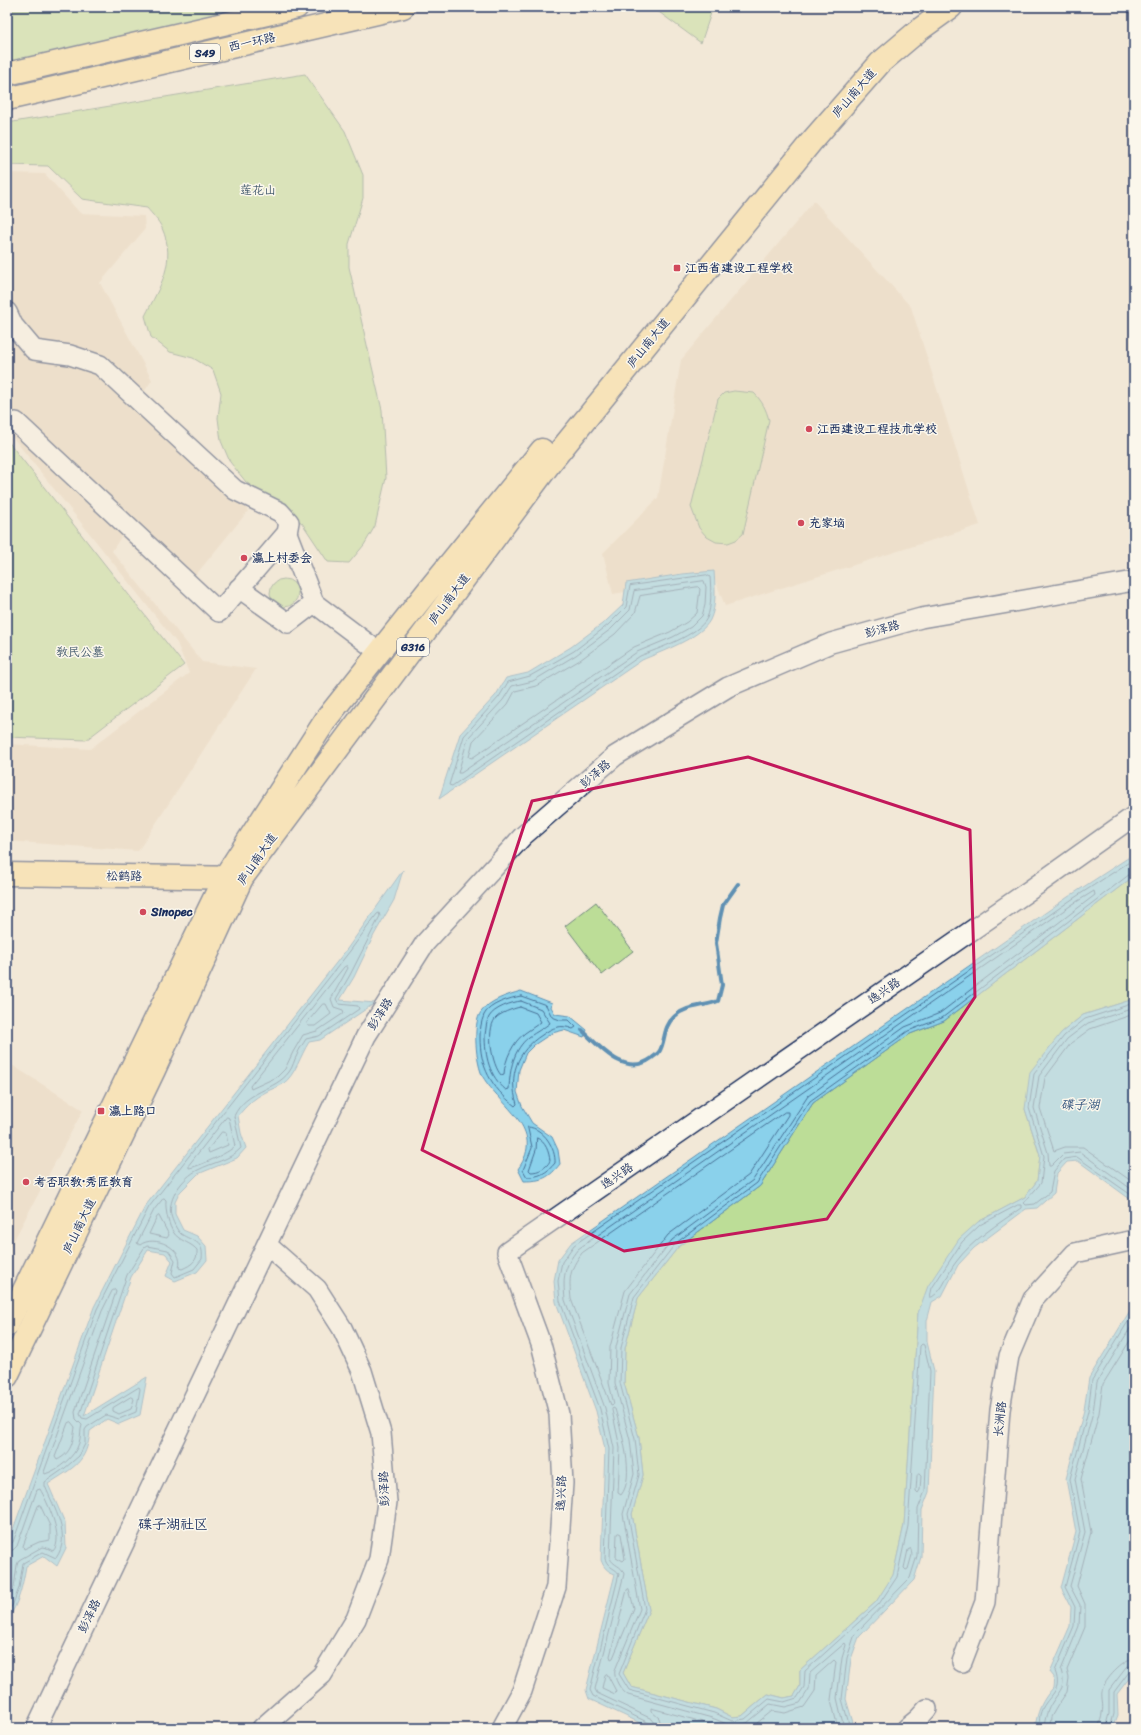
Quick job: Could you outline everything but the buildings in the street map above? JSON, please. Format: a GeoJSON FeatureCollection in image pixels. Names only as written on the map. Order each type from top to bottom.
{"type":"FeatureCollection","features":[{"type":"Feature","properties":{"kind":"main road","name":"西一环路"},"geometry":{"type":"LineString","coordinates":[[7,74],[298,7]]}},
{"type":"Feature","properties":{"kind":"main road","name":"西一环路"},"geometry":{"type":"LineString","coordinates":[[7,98],[403,7]]}},
{"type":"Feature","properties":{"kind":"main road","name":"庐山南大道"},"geometry":{"type":"LineString","coordinates":[[7,1325],[233,878],[328,718],[430,588],[842,84],[875,49],[928,7]]}},
{"type":"Feature","properties":{"kind":"main road","name":"庐山南大道"},"geometry":{"type":"LineString","coordinates":[[7,1376],[154,1070],[233,878],[551,462],[811,142],[880,63],[919,30],[951,7]]}},
{"type":"Feature","properties":{"kind":"main road","name":"松鹤路"},"geometry":{"type":"LineString","coordinates":[[7,874],[233,878]]}},
{"type":"Feature","properties":{"kind":"street"},"geometry":{"type":"LineString","coordinates":[[7,312],[13,325],[34,350],[70,355],[100,365],[235,490],[280,512],[289,522],[287,533],[219,612],[16,422]]}},
{"type":"Feature","properties":{"kind":"street"},"geometry":{"type":"LineString","coordinates":[[287,533],[314,603],[379,652]]}},
{"type":"Feature","properties":{"kind":"street","name":"彭泽路"},"geometry":{"type":"LineString","coordinates":[[36,1728],[366,1036],[425,943],[522,836],[615,756],[728,687],[832,643],[921,618],[1134,581]]}},
{"type":"Feature","properties":{"kind":"street"},"geometry":{"type":"LineString","coordinates":[[239,588],[288,623],[314,603]]}},
{"type":"Feature","properties":{"kind":"street","name":"逸兴路"},"geometry":{"type":"LineString","coordinates":[[502,1728],[522,1691],[556,1587],[563,1483],[559,1414],[541,1344],[507,1252],[1030,890],[1134,816]]}},
{"type":"Feature","properties":{"kind":"street","name":"长洲路"},"geometry":{"type":"LineString","coordinates":[[962,1662],[985,1602],[1000,1410],[1009,1356],[1033,1299],[1075,1253],[1134,1240]]}},
{"type":"Feature","properties":{"kind":"street","name":"彭泽路"},"geometry":{"type":"LineString","coordinates":[[262,1728],[322,1675],[356,1619],[379,1559],[387,1502],[381,1433],[362,1371],[342,1328],[317,1289],[267,1245]]}},
{"type":"Feature","properties":{"kind":"street"},"geometry":{"type":"LineString","coordinates":[[907,1728],[918,1719],[927,1708]]}},
{"type":"Feature","properties":{"kind":"highlighted area"},"geometry":{"type":"Polygon","coordinates":[[[748,757],[970,830],[975,997],[827,1219],[624,1251],[422,1150],[471,988],[532,801],[748,757]]]}},
{"type":"Feature","properties":{"kind":"shaded area"},"geometry":{"type":"Polygon","coordinates":[[[7,173],[45,174],[80,213],[144,216],[145,229],[100,283],[152,380],[144,392],[197,442],[248,511],[194,577],[133,518],[112,551],[202,662],[256,669],[138,851],[7,841],[7,744],[90,749],[189,673],[177,643],[7,430],[7,173]]]}},
{"type":"Feature","properties":{"kind":"shaded area","name":"江西建设工程技术学校"},"geometry":{"type":"Polygon","coordinates":[[[814,201],[911,307],[980,525],[725,606],[714,577],[613,594],[603,553],[658,498],[681,360],[814,201]]]}},
{"type":"Feature","properties":{"kind":"shaded area","name":"考否职教·秀匠教育"},"geometry":{"type":"Polygon","coordinates":[[[7,1062],[83,1110],[7,1253],[7,1062]]]}},
{"type":"Feature","properties":{"kind":"green space"},"geometry":{"type":"Polygon","coordinates":[[[7,7],[263,7],[7,66],[7,7]]]}},
{"type":"Feature","properties":{"kind":"green space"},"geometry":{"type":"Polygon","coordinates":[[[652,7],[713,7],[701,43],[652,7]]]}},
{"type":"Feature","properties":{"kind":"green space","name":"莲花山"},"geometry":{"type":"Polygon","coordinates":[[[305,74],[345,131],[363,175],[363,198],[349,244],[349,267],[382,410],[386,478],[375,526],[364,545],[349,563],[328,562],[302,523],[246,482],[230,462],[221,441],[218,418],[221,393],[213,370],[193,358],[170,352],[151,337],[145,316],[165,274],[168,252],[162,228],[147,208],[82,199],[48,166],[7,165],[7,123],[305,74]]]}},
{"type":"Feature","properties":{"kind":"green space"},"geometry":{"type":"Polygon","coordinates":[[[734,391],[754,393],[767,412],[769,420],[743,534],[736,540],[728,543],[716,542],[707,537],[699,528],[691,507],[718,399],[724,393],[734,391]]]}},
{"type":"Feature","properties":{"kind":"green space","name":"教民公墓"},"geometry":{"type":"Polygon","coordinates":[[[7,440],[184,665],[86,740],[7,737],[7,440]]]}},
{"type":"Feature","properties":{"kind":"green space"},"geometry":{"type":"Polygon","coordinates":[[[284,579],[294,583],[298,593],[294,603],[284,607],[274,603],[270,593],[274,583],[284,579]]]}},
{"type":"Feature","properties":{"kind":"green space"},"geometry":{"type":"Polygon","coordinates":[[[1134,876],[1134,999],[1083,1015],[1061,1033],[1025,1109],[1040,1156],[1037,1181],[1025,1197],[978,1222],[918,1313],[904,1525],[893,1576],[876,1602],[800,1670],[800,1686],[794,1696],[784,1698],[768,1694],[742,1716],[732,1717],[716,1709],[631,1687],[623,1673],[649,1610],[632,1514],[643,1475],[639,1438],[624,1383],[625,1348],[638,1298],[679,1246],[760,1186],[813,1103],[910,1034],[944,1021],[1134,876]]]}},
{"type":"Feature","properties":{"kind":"green space"},"geometry":{"type":"Polygon","coordinates":[[[596,902],[633,951],[602,975],[565,926],[596,902]]]}},
{"type":"Feature","properties":{"kind":"water"},"geometry":{"type":"Polygon","coordinates":[[[714,571],[714,609],[710,620],[698,633],[669,649],[642,660],[439,799],[460,734],[496,695],[506,678],[528,673],[571,647],[606,621],[623,605],[626,583],[682,574],[714,571]]]}},
{"type":"Feature","properties":{"kind":"water","name":"碟子湖"},"geometry":{"type":"Polygon","coordinates":[[[1134,854],[1134,876],[944,1021],[910,1034],[813,1103],[760,1186],[679,1246],[638,1298],[625,1348],[624,1383],[639,1438],[643,1475],[632,1514],[649,1610],[623,1673],[631,1687],[716,1709],[732,1717],[742,1716],[768,1694],[784,1698],[794,1696],[800,1686],[800,1670],[876,1602],[893,1575],[904,1525],[918,1313],[928,1286],[959,1239],[978,1222],[1025,1197],[1037,1181],[1040,1155],[1025,1109],[1030,1072],[1061,1033],[1083,1015],[1134,999],[1134,1202],[1078,1161],[1067,1162],[1057,1173],[1054,1193],[1037,1208],[1026,1209],[974,1248],[958,1265],[942,1296],[932,1302],[927,1321],[927,1342],[934,1371],[929,1492],[922,1510],[921,1557],[914,1580],[859,1637],[851,1659],[846,1699],[854,1726],[850,1728],[651,1728],[589,1699],[586,1690],[615,1574],[606,1569],[601,1560],[605,1449],[596,1411],[556,1302],[554,1281],[558,1260],[571,1243],[1068,897],[1134,854]]]}},
{"type":"Feature","properties":{"kind":"water"},"geometry":{"type":"Polygon","coordinates":[[[403,870],[394,900],[374,935],[354,977],[340,1000],[375,1003],[320,1040],[309,1042],[295,1070],[287,1080],[283,1084],[258,1097],[238,1116],[241,1133],[246,1148],[237,1158],[198,1174],[180,1192],[175,1202],[175,1214],[183,1230],[197,1236],[206,1246],[207,1260],[197,1272],[175,1281],[166,1276],[172,1261],[165,1253],[148,1250],[131,1277],[84,1416],[147,1377],[140,1415],[119,1424],[107,1419],[90,1431],[86,1450],[78,1463],[48,1484],[65,1523],[66,1548],[57,1566],[44,1556],[26,1566],[20,1595],[7,1622],[7,1546],[94,1307],[146,1205],[347,949],[403,870]]]}},
{"type":"Feature","properties":{"kind":"water"},"geometry":{"type":"Polygon","coordinates":[[[521,991],[552,1003],[551,1007],[555,1014],[570,1016],[587,1030],[584,1037],[564,1030],[552,1033],[534,1045],[526,1053],[519,1070],[517,1092],[522,1106],[532,1123],[552,1137],[558,1150],[560,1164],[549,1176],[530,1181],[524,1181],[518,1169],[526,1155],[527,1142],[524,1130],[518,1119],[483,1077],[478,1063],[476,1044],[478,1018],[481,1012],[494,1001],[521,991]]]}},
{"type":"Feature","properties":{"kind":"water"},"geometry":{"type":"Polygon","coordinates":[[[1134,1304],[1134,1672],[1117,1694],[1118,1715],[1113,1728],[1035,1728],[1041,1706],[1053,1688],[1054,1677],[1050,1672],[1070,1626],[1071,1607],[1061,1588],[1076,1532],[1066,1479],[1084,1410],[1089,1378],[1134,1304]]]}},
{"type":"Feature","properties":{"kind":"waterway"},"geometry":{"type":"LineString","coordinates":[[582,1030],[605,1052],[614,1058],[632,1064],[642,1063],[658,1053],[668,1025],[675,1016],[690,1008],[718,1001],[722,985],[716,943],[720,918],[723,905],[738,884]]}},
{"type":"Feature","properties":{"kind":"place","name":"江西省建设工程学校"},"geometry":{"type":"Point","coordinates":[677,268]}},
{"type":"Feature","properties":{"kind":"place","name":"江西建设工程技术学校"},"geometry":{"type":"Point","coordinates":[809,429]}},
{"type":"Feature","properties":{"kind":"place","name":"充家垴"},"geometry":{"type":"Point","coordinates":[801,523]}},
{"type":"Feature","properties":{"kind":"place","name":"瀛上村委会"},"geometry":{"type":"Point","coordinates":[244,558]}},
{"type":"Feature","properties":{"kind":"place","name":"Sinopec"},"geometry":{"type":"Point","coordinates":[143,912]}},
{"type":"Feature","properties":{"kind":"place","name":"瀛上路口"},"geometry":{"type":"Point","coordinates":[101,1111]}},
{"type":"Feature","properties":{"kind":"place","name":"考否职教·秀匠教育"},"geometry":{"type":"Point","coordinates":[26,1182]}},
{"type":"Feature","properties":{"kind":"district","name":"碟子湖社区"},"geometry":{"type":"Point","coordinates":[173,1524]}}]}
